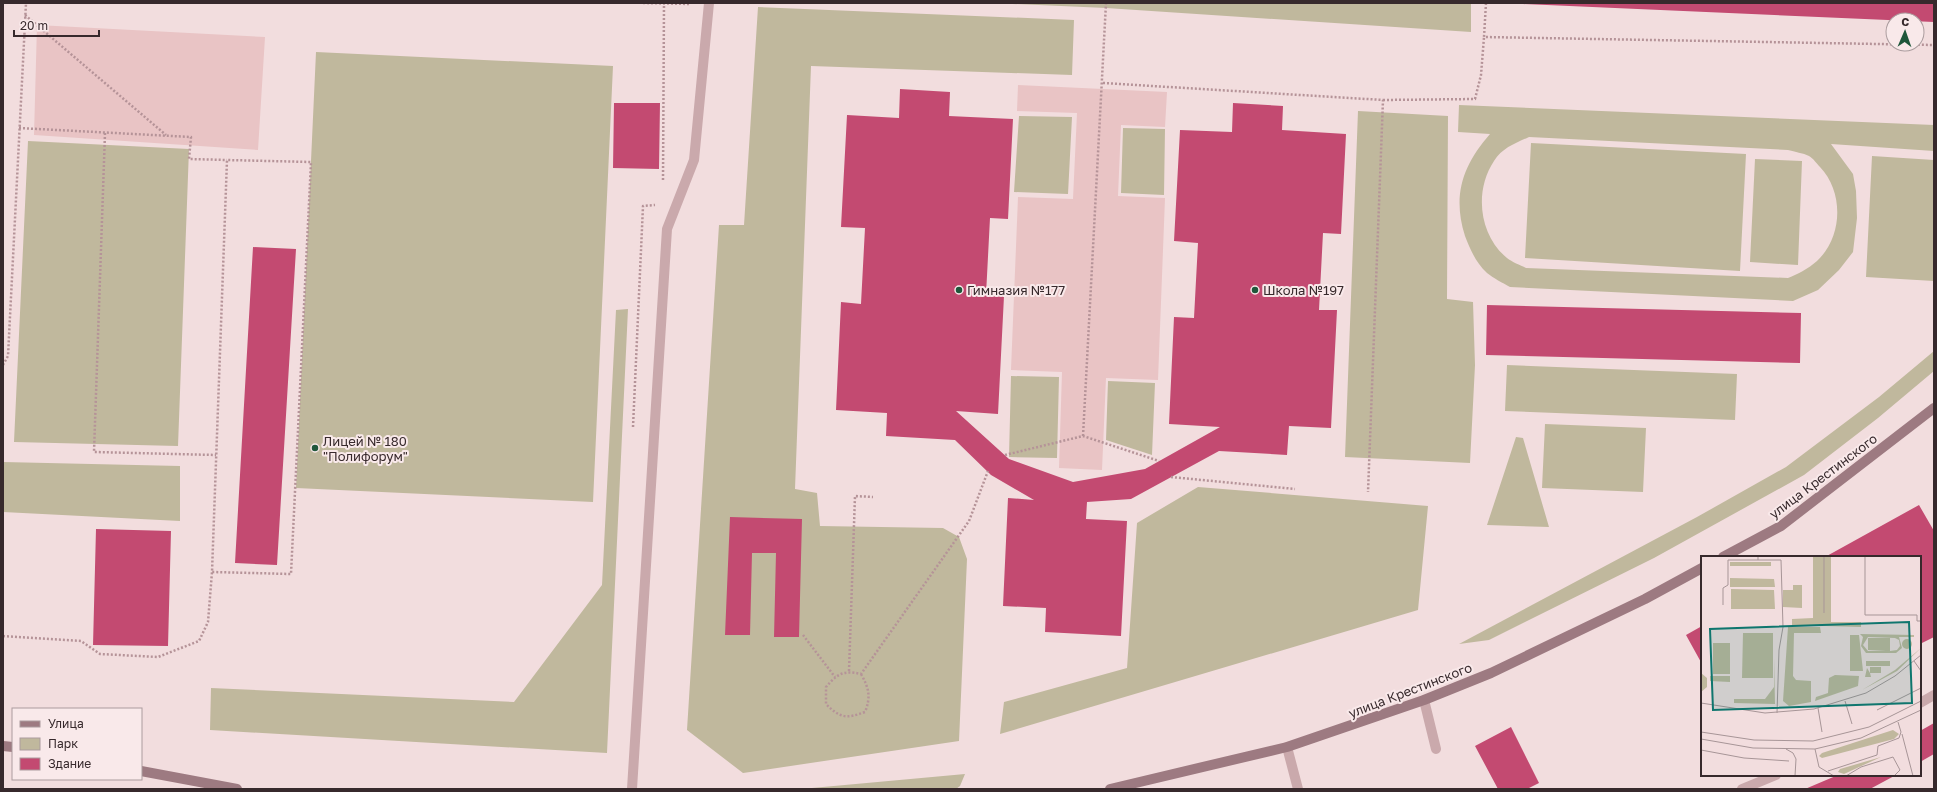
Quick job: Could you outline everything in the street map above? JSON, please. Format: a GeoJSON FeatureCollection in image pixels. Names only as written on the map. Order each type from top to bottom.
{"type":"FeatureCollection","features":[{"type":"Feature","properties":{"kind":"street","name":"улица Крестинского"},"geometry":{"type":"LineString","coordinates":[[1725,556],[1781,526],[1934,408]]}},
{"type":"Feature","properties":{"kind":"street","name":"улица Крестинского"},"geometry":{"type":"LineString","coordinates":[[1110,789],[1287,747],[1424,700],[1498,669],[1645,599],[1701,569]]}},
{"type":"Feature","properties":{"kind":"street"},"geometry":{"type":"LineString","coordinates":[[142,771],[237,789]]}},
{"type":"Feature","properties":{"kind":"lane"},"geometry":{"type":"LineString","coordinates":[[632,789],[667,229],[694,160],[709,4]]}},
{"type":"Feature","properties":{"kind":"lane"},"geometry":{"type":"LineString","coordinates":[[1921,702],[1934,695]]}},
{"type":"Feature","properties":{"kind":"lane"},"geometry":{"type":"LineString","coordinates":[[1424,700],[1436,749]]}},
{"type":"Feature","properties":{"kind":"lane"},"geometry":{"type":"LineString","coordinates":[[1287,747],[1298,789]]}},
{"type":"Feature","properties":{"kind":"lane"},"geometry":{"type":"LineString","coordinates":[[1742,789],[1774,776]]}},
{"type":"Feature","properties":{"kind":"path"},"geometry":{"type":"LineString","coordinates":[[3,365],[8,356],[26,3]]}},
{"type":"Feature","properties":{"kind":"path"},"geometry":{"type":"LineString","coordinates":[[644,3],[709,4]]}},
{"type":"Feature","properties":{"kind":"path"},"geometry":{"type":"LineString","coordinates":[[1083,436],[1103,83],[1106,3]]}},
{"type":"Feature","properties":{"kind":"path"},"geometry":{"type":"LineString","coordinates":[[1103,83],[1383,100],[1475,99],[1481,75],[1486,3]]}},
{"type":"Feature","properties":{"kind":"path"},"geometry":{"type":"LineString","coordinates":[[25,15],[166,136]]}},
{"type":"Feature","properties":{"kind":"path"},"geometry":{"type":"LineString","coordinates":[[1484,37],[1934,45]]}},
{"type":"Feature","properties":{"kind":"path"},"geometry":{"type":"LineString","coordinates":[[1368,492],[1383,100]]}},
{"type":"Feature","properties":{"kind":"path"},"geometry":{"type":"LineString","coordinates":[[19,128],[191,137],[189,159],[311,162],[291,574],[212,572]]}},
{"type":"Feature","properties":{"kind":"path"},"geometry":{"type":"LineString","coordinates":[[105,132],[94,452],[216,455]]}},
{"type":"Feature","properties":{"kind":"path"},"geometry":{"type":"LineString","coordinates":[[3,636],[81,641],[100,654],[158,657],[199,641],[208,622],[212,572],[228,160]]}},
{"type":"Feature","properties":{"kind":"path"},"geometry":{"type":"LineString","coordinates":[[1005,455],[1083,436],[1159,461]]}},
{"type":"Feature","properties":{"kind":"path"},"geometry":{"type":"LineString","coordinates":[[861,674],[969,521],[988,471]]}},
{"type":"Feature","properties":{"kind":"path"},"geometry":{"type":"LineString","coordinates":[[1172,477],[1295,489]]}},
{"type":"Feature","properties":{"kind":"path"},"geometry":{"type":"LineString","coordinates":[[849,672],[855,496],[873,497]]}},
{"type":"Feature","properties":{"kind":"path"},"geometry":{"type":"LineString","coordinates":[[804,635],[835,677]]}},
{"type":"Feature","properties":{"kind":"path"},"geometry":{"type":"LineString","coordinates":[[849,672],[861,674],[868,688],[869,701],[864,712],[851,717],[837,714],[826,704],[826,687],[835,677],[849,672]]}},
{"type":"Feature","properties":{"kind":"green space"},"geometry":{"type":"Polygon","coordinates":[[[990,3],[1471,3],[1471,32],[1106,8],[990,3]]]}},
{"type":"Feature","properties":{"kind":"green space"},"geometry":{"type":"Polygon","coordinates":[[[758,7],[1074,20],[1072,75],[811,66],[795,489],[817,493],[820,526],[943,528],[959,537],[967,559],[959,741],[743,773],[687,730],[719,225],[744,225],[758,7]]]}},
{"type":"Feature","properties":{"kind":"green space"},"geometry":{"type":"Polygon","coordinates":[[[316,52],[613,66],[593,502],[296,488],[316,52]]]}},
{"type":"Feature","properties":{"kind":"green space"},"geometry":{"type":"Polygon","coordinates":[[[1459,105],[1934,125],[1934,151],[1831,144],[1853,174],[1856,191],[1857,218],[1853,252],[1839,270],[1818,290],[1793,301],[1510,287],[1489,275],[1480,265],[1469,246],[1461,221],[1460,194],[1462,181],[1473,157],[1490,134],[1458,132],[1459,105]],[[1529,137],[1510,146],[1497,156],[1488,173],[1484,186],[1482,212],[1490,237],[1498,248],[1507,258],[1526,268],[1788,278],[1810,266],[1826,251],[1832,240],[1836,227],[1837,214],[1836,201],[1828,177],[1809,156],[1788,150],[1529,137]]]}},
{"type":"Feature","properties":{"kind":"green space"},"geometry":{"type":"Polygon","coordinates":[[[1358,111],[1448,116],[1447,299],[1473,302],[1475,365],[1470,463],[1345,457],[1358,111]]]}},
{"type":"Feature","properties":{"kind":"green space"},"geometry":{"type":"Polygon","coordinates":[[[1019,116],[1072,117],[1068,194],[1014,192],[1019,116]]]}},
{"type":"Feature","properties":{"kind":"green space"},"geometry":{"type":"Polygon","coordinates":[[[1123,128],[1165,129],[1164,195],[1121,193],[1123,128]]]}},
{"type":"Feature","properties":{"kind":"green space"},"geometry":{"type":"Polygon","coordinates":[[[28,141],[189,149],[178,446],[14,442],[28,141]]]}},
{"type":"Feature","properties":{"kind":"green space"},"geometry":{"type":"Polygon","coordinates":[[[1531,143],[1746,154],[1740,271],[1525,258],[1531,143]]]}},
{"type":"Feature","properties":{"kind":"green space"},"geometry":{"type":"Polygon","coordinates":[[[1872,156],[1934,160],[1934,281],[1866,277],[1872,156]]]}},
{"type":"Feature","properties":{"kind":"green space"},"geometry":{"type":"Polygon","coordinates":[[[1755,159],[1802,161],[1798,265],[1750,262],[1755,159]]]}},
{"type":"Feature","properties":{"kind":"green space"},"geometry":{"type":"Polygon","coordinates":[[[628,309],[607,753],[210,730],[211,688],[514,702],[602,585],[616,310],[628,309]]]}},
{"type":"Feature","properties":{"kind":"green space"},"geometry":{"type":"Polygon","coordinates":[[[1934,351],[1934,371],[1878,418],[1804,475],[1654,558],[1489,640],[1459,644],[1697,517],[1786,467],[1879,397],[1934,351]]]}},
{"type":"Feature","properties":{"kind":"green space"},"geometry":{"type":"Polygon","coordinates":[[[1507,365],[1737,374],[1735,420],[1505,411],[1507,365]]]}},
{"type":"Feature","properties":{"kind":"green space"},"geometry":{"type":"Polygon","coordinates":[[[1011,376],[1059,377],[1057,458],[1009,457],[1011,376]]]}},
{"type":"Feature","properties":{"kind":"green space"},"geometry":{"type":"Polygon","coordinates":[[[1108,381],[1155,383],[1152,455],[1106,440],[1108,381]]]}},
{"type":"Feature","properties":{"kind":"green space"},"geometry":{"type":"Polygon","coordinates":[[[1545,424],[1646,428],[1643,492],[1542,488],[1545,424]]]}},
{"type":"Feature","properties":{"kind":"green space"},"geometry":{"type":"Polygon","coordinates":[[[1516,437],[1523,438],[1549,527],[1487,525],[1516,437]]]}},
{"type":"Feature","properties":{"kind":"green space"},"geometry":{"type":"Polygon","coordinates":[[[3,462],[180,466],[180,521],[3,512],[3,462]]]}},
{"type":"Feature","properties":{"kind":"green space"},"geometry":{"type":"Polygon","coordinates":[[[1198,487],[1428,506],[1418,610],[1000,734],[1004,702],[1127,668],[1137,523],[1198,487]]]}},
{"type":"Feature","properties":{"kind":"green space"},"geometry":{"type":"Polygon","coordinates":[[[965,774],[960,786],[956,789],[801,789],[965,774]]]}},
{"type":"Feature","properties":{"kind":"shaded area"},"geometry":{"type":"Polygon","coordinates":[[[37,25],[265,37],[258,150],[34,135],[37,25]]]}},
{"type":"Feature","properties":{"kind":"shaded area"},"geometry":{"type":"Polygon","coordinates":[[[1018,85],[1167,92],[1165,127],[1121,125],[1118,196],[1165,198],[1158,380],[1106,378],[1102,470],[1059,468],[1062,372],[1011,370],[1018,197],[1073,199],[1077,113],[1017,111],[1018,85]]]}},
{"type":"Feature","properties":{"kind":"building"},"geometry":{"type":"Polygon","coordinates":[[[1934,3],[1934,22],[1925,22],[1925,12],[1885,12],[1885,20],[1523,4],[1934,3]]]}},
{"type":"Feature","properties":{"kind":"building"},"geometry":{"type":"Polygon","coordinates":[[[900,89],[950,92],[949,116],[1013,119],[1008,219],[990,218],[986,295],[1004,296],[998,414],[956,411],[1009,459],[1073,482],[1145,469],[1220,427],[1169,424],[1174,317],[1194,318],[1198,243],[1174,241],[1180,130],[1232,132],[1233,103],[1283,106],[1282,130],[1346,134],[1341,234],[1323,233],[1319,310],[1337,310],[1331,428],[1289,426],[1287,455],[1219,451],[1131,499],[1087,502],[1086,519],[1127,521],[1121,636],[1045,632],[1046,608],[1003,606],[1008,498],[1034,500],[991,475],[955,440],[886,436],[887,413],[836,410],[841,302],[861,304],[865,228],[841,227],[847,115],[899,118],[900,89]]]}},
{"type":"Feature","properties":{"kind":"building"},"geometry":{"type":"Polygon","coordinates":[[[614,103],[660,103],[659,169],[613,168],[614,103]]]}},
{"type":"Feature","properties":{"kind":"building"},"geometry":{"type":"Polygon","coordinates":[[[253,247],[296,249],[277,565],[235,563],[253,247]]]}},
{"type":"Feature","properties":{"kind":"building"},"geometry":{"type":"Polygon","coordinates":[[[1487,305],[1801,313],[1800,363],[1486,355],[1487,305]]]}},
{"type":"Feature","properties":{"kind":"building"},"geometry":{"type":"Polygon","coordinates":[[[1919,505],[1934,531],[1934,637],[1921,644],[1921,556],[1827,556],[1919,505]]]}},
{"type":"Feature","properties":{"kind":"building"},"geometry":{"type":"Polygon","coordinates":[[[730,517],[802,519],[799,637],[774,637],[776,553],[752,553],[750,635],[725,635],[730,517]]]}},
{"type":"Feature","properties":{"kind":"building"},"geometry":{"type":"Polygon","coordinates":[[[96,529],[171,531],[168,646],[93,645],[96,529]]]}},
{"type":"Feature","properties":{"kind":"building"},"geometry":{"type":"Polygon","coordinates":[[[1701,627],[1701,662],[1686,635],[1701,627]]]}},
{"type":"Feature","properties":{"kind":"building"},"geometry":{"type":"Polygon","coordinates":[[[1934,723],[1934,754],[1921,761],[1921,730],[1934,723]]]}},
{"type":"Feature","properties":{"kind":"building"},"geometry":{"type":"Polygon","coordinates":[[[1511,727],[1539,783],[1527,789],[1498,789],[1475,746],[1511,727]]]}},
{"type":"Feature","properties":{"kind":"building"},"geometry":{"type":"Polygon","coordinates":[[[1836,776],[1894,776],[1870,789],[1805,789],[1836,776]]]}},
{"type":"Feature","properties":{"kind":"place","name":"Гимназия №177"},"geometry":{"type":"Point","coordinates":[959,290]}},
{"type":"Feature","properties":{"kind":"place","name":"Школа №197"},"geometry":{"type":"Point","coordinates":[1255,290]}},
{"type":"Feature","properties":{"kind":"place","name":"Лицей № 180 \"Полифорум\""},"geometry":{"type":"Point","coordinates":[315,448]}}]}
